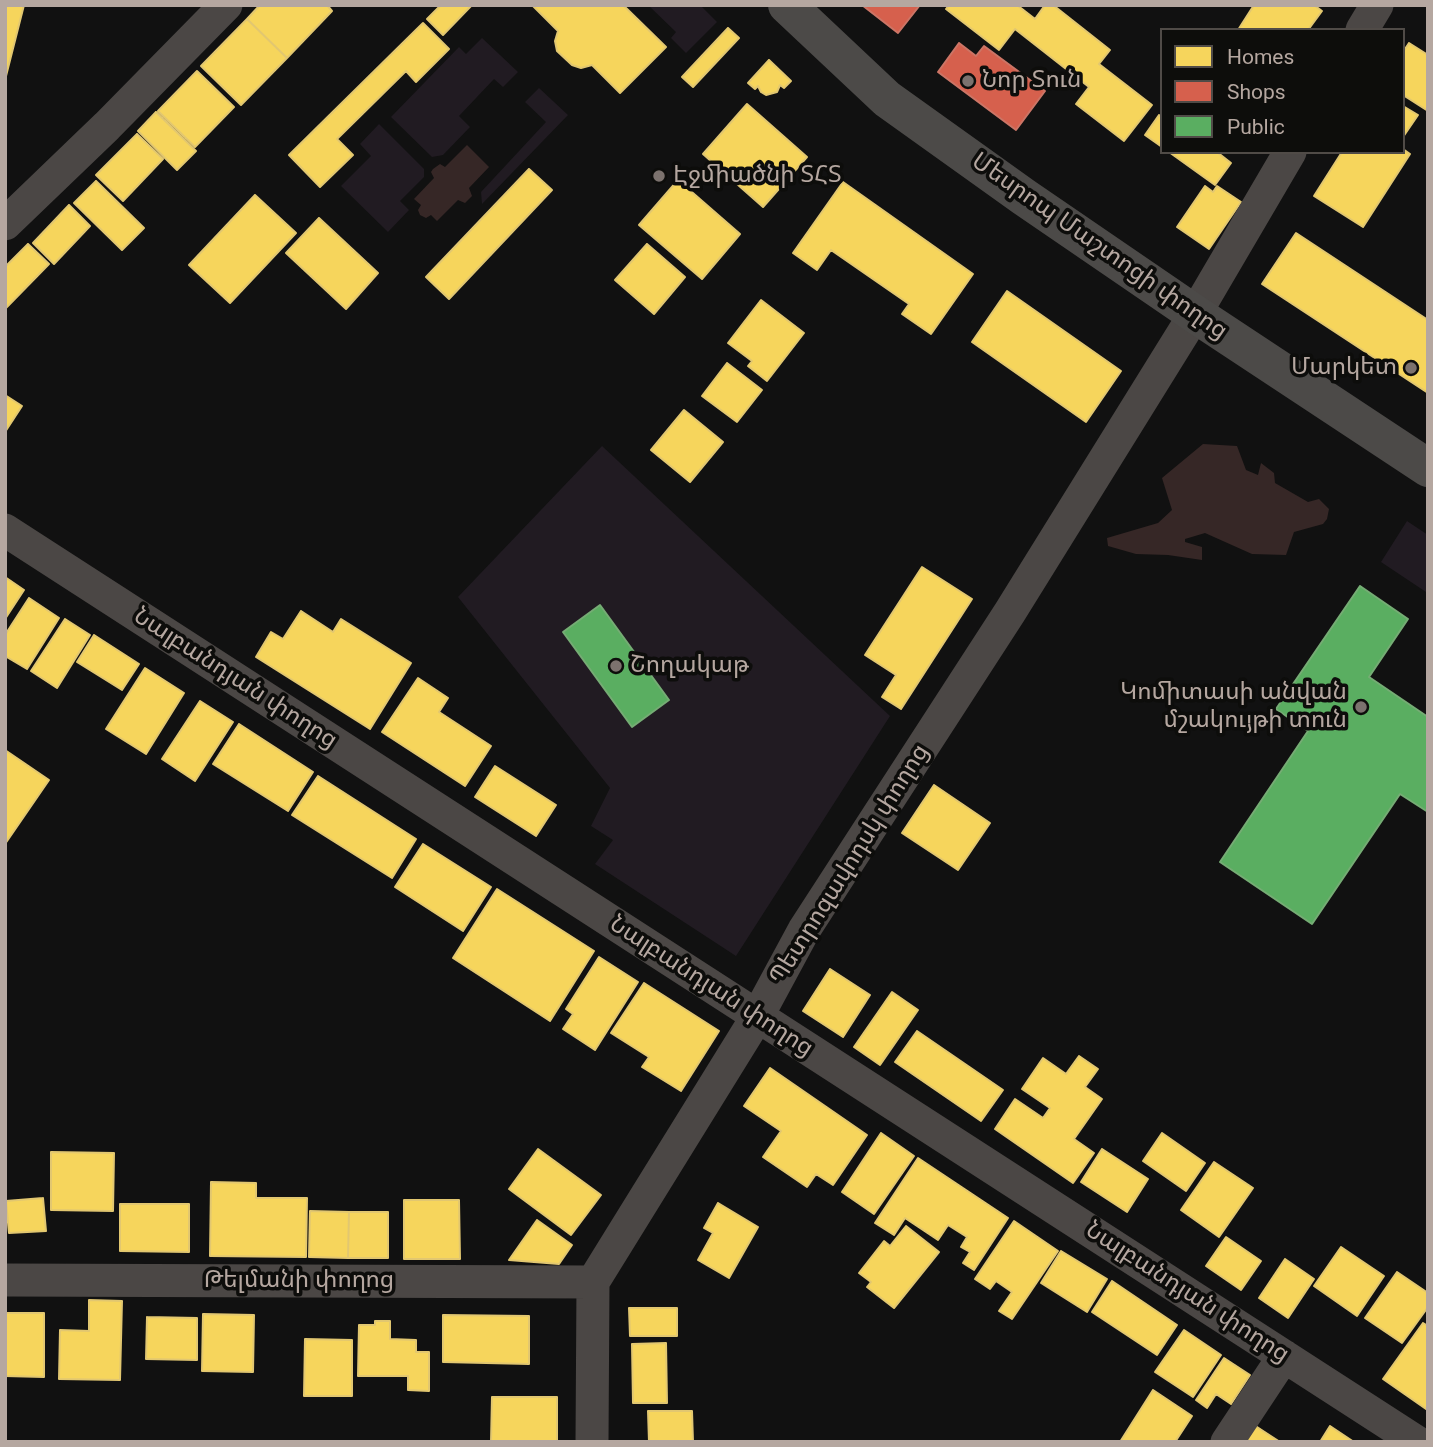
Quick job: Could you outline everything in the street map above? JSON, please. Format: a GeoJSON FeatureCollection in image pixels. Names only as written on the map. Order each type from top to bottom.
{"type":"FeatureCollection","features":[{"type":"Feature","properties":{"kind":"main road","name":"Մեսրոպ Մաշտոցի փողոց"},"geometry":{"type":"LineString","coordinates":[[787,5],[887,99],[1024,198],[1428,468]]}},
{"type":"Feature","properties":{"kind":"street"},"geometry":{"type":"LineString","coordinates":[[5,224],[107,126],[226,5]]}},
{"type":"Feature","properties":{"kind":"street"},"geometry":{"type":"LineString","coordinates":[[1363,28],[1377,5]]}},
{"type":"Feature","properties":{"kind":"street","name":"Պետրոզավոդսկ փողոց"},"geometry":{"type":"LineString","coordinates":[[593,1282],[757,1017],[804,930],[1010,612],[1195,314],[1289,154]]}},
{"type":"Feature","properties":{"kind":"street","name":"Նալբանդյան փողոց"},"geometry":{"type":"LineString","coordinates":[[5,530],[1417,1442]]}},
{"type":"Feature","properties":{"kind":"street","name":"Թելմանի փողոց"},"geometry":{"type":"LineString","coordinates":[[5,1280],[593,1282]]}},
{"type":"Feature","properties":{"kind":"street"},"geometry":{"type":"LineString","coordinates":[[592,1442],[593,1282]]}},
{"type":"Feature","properties":{"kind":"street"},"geometry":{"type":"LineString","coordinates":[[1227,1442],[1284,1356]]}},
{"type":"Feature","properties":{"kind":"shaded area"},"geometry":{"type":"Polygon","coordinates":[[[648,5],[700,5],[717,22],[686,53],[671,38],[676,32],[648,5]]]}},
{"type":"Feature","properties":{"kind":"shaded area"},"geometry":{"type":"Polygon","coordinates":[[[482,38],[518,72],[503,87],[494,79],[459,116],[470,127],[443,155],[432,157],[391,117],[459,47],[466,54],[482,38]]]}},
{"type":"Feature","properties":{"kind":"shaded area"},"geometry":{"type":"Polygon","coordinates":[[[539,88],[568,115],[482,204],[481,192],[546,122],[525,102],[539,88]]]}},
{"type":"Feature","properties":{"kind":"shaded area"},"geometry":{"type":"Polygon","coordinates":[[[379,124],[424,169],[424,177],[400,201],[409,210],[388,232],[341,186],[371,156],[360,144],[379,124]]]}},
{"type":"Feature","properties":{"kind":"shaded area"},"geometry":{"type":"Polygon","coordinates":[[[467,145],[489,167],[469,188],[472,196],[465,203],[458,200],[437,221],[431,215],[426,218],[420,215],[418,210],[421,205],[414,199],[434,178],[431,172],[433,169],[440,164],[445,167],[467,145]]]}},
{"type":"Feature","properties":{"kind":"shaded area"},"geometry":{"type":"Polygon","coordinates":[[[1203,444],[1237,446],[1246,470],[1258,475],[1261,463],[1274,473],[1275,483],[1308,502],[1319,499],[1329,509],[1327,519],[1323,524],[1294,532],[1286,555],[1252,554],[1205,533],[1185,539],[1185,542],[1202,547],[1202,560],[1136,554],[1108,546],[1107,538],[1158,523],[1172,510],[1162,478],[1203,444]]]}},
{"type":"Feature","properties":{"kind":"shaded area"},"geometry":{"type":"Polygon","coordinates":[[[602,446],[890,716],[736,956],[595,864],[613,840],[591,826],[610,788],[458,597],[602,446]]]}},
{"type":"Feature","properties":{"kind":"shaded area"},"geometry":{"type":"Polygon","coordinates":[[[1407,521],[1428,535],[1426,592],[1381,562],[1407,521]]]}},
{"type":"Feature","properties":{"kind":"building: Homes"},"geometry":{"type":"Polygon","coordinates":[[[5,5],[24,5],[5,80],[5,5]]]}},
{"type":"Feature","properties":{"kind":"building: Homes"},"geometry":{"type":"Polygon","coordinates":[[[260,5],[327,5],[332,11],[287,58],[247,19],[260,5]]]}},
{"type":"Feature","properties":{"kind":"building: Homes"},"geometry":{"type":"Polygon","coordinates":[[[441,5],[472,5],[443,35],[427,19],[441,5]]]}},
{"type":"Feature","properties":{"kind":"building: Homes"},"geometry":{"type":"Polygon","coordinates":[[[532,5],[623,5],[666,47],[620,93],[592,65],[581,68],[572,65],[557,51],[555,41],[558,31],[532,5]]]}},
{"type":"Feature","properties":{"kind":"building: Homes"},"geometry":{"type":"Polygon","coordinates":[[[949,5],[1017,5],[1035,19],[1045,5],[1053,5],[1110,50],[1099,64],[1152,105],[1124,141],[1076,104],[1089,87],[1015,29],[999,50],[946,9],[949,5]]]}},
{"type":"Feature","properties":{"kind":"building: Homes"},"geometry":{"type":"Polygon","coordinates":[[[1254,5],[1314,5],[1322,11],[1309,28],[1239,28],[1254,5]]]}},
{"type":"Feature","properties":{"kind":"building: Homes"},"geometry":{"type":"Polygon","coordinates":[[[247,19],[287,58],[241,105],[201,66],[247,19]]]}},
{"type":"Feature","properties":{"kind":"building: Homes"},"geometry":{"type":"Polygon","coordinates":[[[423,23],[449,49],[416,82],[406,71],[337,139],[353,155],[320,187],[289,155],[423,23]]]}},
{"type":"Feature","properties":{"kind":"building: Homes"},"geometry":{"type":"Polygon","coordinates":[[[728,28],[739,38],[693,87],[682,77],[728,28]]]}},
{"type":"Feature","properties":{"kind":"building: Homes"},"geometry":{"type":"Polygon","coordinates":[[[1409,43],[1428,55],[1428,111],[1405,96],[1405,49],[1409,43]]]}},
{"type":"Feature","properties":{"kind":"building: Homes"},"geometry":{"type":"Polygon","coordinates":[[[769,60],[791,81],[784,88],[780,85],[777,92],[766,95],[758,86],[755,89],[748,83],[769,60]]]}},
{"type":"Feature","properties":{"kind":"building: Homes"},"geometry":{"type":"Polygon","coordinates":[[[197,71],[234,107],[195,147],[158,111],[197,71]]]}},
{"type":"Feature","properties":{"kind":"building: Homes"},"geometry":{"type":"Polygon","coordinates":[[[747,104],[807,157],[763,207],[703,154],[747,104]]]}},
{"type":"Feature","properties":{"kind":"building: Homes"},"geometry":{"type":"Polygon","coordinates":[[[1405,107],[1418,115],[1405,134],[1405,107]]]}},
{"type":"Feature","properties":{"kind":"building: Homes"},"geometry":{"type":"Polygon","coordinates":[[[156,112],[196,151],[177,170],[138,131],[156,112]]]}},
{"type":"Feature","properties":{"kind":"building: Homes"},"geometry":{"type":"Polygon","coordinates":[[[1159,115],[1160,116],[1160,146],[1145,135],[1159,115]]]}},
{"type":"Feature","properties":{"kind":"building: Homes"},"geometry":{"type":"Polygon","coordinates":[[[137,134],[163,159],[123,201],[96,175],[137,134]]]}},
{"type":"Feature","properties":{"kind":"building: Homes"},"geometry":{"type":"Polygon","coordinates":[[[1405,150],[1410,154],[1363,227],[1314,196],[1341,154],[1405,154],[1405,150]]]}},
{"type":"Feature","properties":{"kind":"building: Homes"},"geometry":{"type":"Polygon","coordinates":[[[1172,154],[1220,154],[1231,163],[1215,185],[1172,154]]]}},
{"type":"Feature","properties":{"kind":"building: Homes"},"geometry":{"type":"Polygon","coordinates":[[[529,169],[552,190],[449,299],[426,277],[529,169]]]}},
{"type":"Feature","properties":{"kind":"building: Homes"},"geometry":{"type":"Polygon","coordinates":[[[678,180],[740,234],[702,279],[639,225],[678,180]]]}},
{"type":"Feature","properties":{"kind":"building: Homes"},"geometry":{"type":"Polygon","coordinates":[[[96,181],[144,228],[122,250],[74,203],[96,181]]]}},
{"type":"Feature","properties":{"kind":"building: Homes"},"geometry":{"type":"Polygon","coordinates":[[[843,182],[973,274],[931,334],[902,314],[909,304],[831,250],[817,270],[793,253],[843,182]]]}},
{"type":"Feature","properties":{"kind":"building: Homes"},"geometry":{"type":"Polygon","coordinates":[[[1205,186],[1213,192],[1217,186],[1241,202],[1209,249],[1177,227],[1205,186]]]}},
{"type":"Feature","properties":{"kind":"building: Homes"},"geometry":{"type":"Polygon","coordinates":[[[255,195],[296,233],[230,303],[189,265],[255,195]]]}},
{"type":"Feature","properties":{"kind":"building: Homes"},"geometry":{"type":"Polygon","coordinates":[[[69,205],[90,226],[54,264],[33,243],[69,205]]]}},
{"type":"Feature","properties":{"kind":"building: Homes"},"geometry":{"type":"Polygon","coordinates":[[[319,218],[378,273],[346,309],[286,253],[319,218]]]}},
{"type":"Feature","properties":{"kind":"building: Homes"},"geometry":{"type":"Polygon","coordinates":[[[1296,233],[1428,320],[1428,393],[1262,284],[1296,233]]]}},
{"type":"Feature","properties":{"kind":"building: Homes"},"geometry":{"type":"Polygon","coordinates":[[[28,244],[49,264],[5,309],[5,267],[28,244]]]}},
{"type":"Feature","properties":{"kind":"building: Homes"},"geometry":{"type":"Polygon","coordinates":[[[647,244],[685,277],[654,314],[615,280],[647,244]]]}},
{"type":"Feature","properties":{"kind":"building: Homes"},"geometry":{"type":"Polygon","coordinates":[[[1007,291],[1121,371],[1086,422],[972,342],[1007,291]]]}},
{"type":"Feature","properties":{"kind":"building: Homes"},"geometry":{"type":"Polygon","coordinates":[[[761,300],[804,333],[767,381],[748,366],[752,361],[728,343],[761,300]]]}},
{"type":"Feature","properties":{"kind":"building: Homes"},"geometry":{"type":"Polygon","coordinates":[[[727,363],[762,390],[737,422],[702,396],[727,363]]]}},
{"type":"Feature","properties":{"kind":"building: Homes"},"geometry":{"type":"Polygon","coordinates":[[[5,395],[22,406],[5,432],[5,395]]]}},
{"type":"Feature","properties":{"kind":"building: Homes"},"geometry":{"type":"Polygon","coordinates":[[[684,410],[723,442],[690,482],[651,450],[684,410]]]}},
{"type":"Feature","properties":{"kind":"building: Homes"},"geometry":{"type":"Polygon","coordinates":[[[922,567],[972,599],[901,709],[882,697],[896,675],[865,655],[922,567]]]}},
{"type":"Feature","properties":{"kind":"building: Homes"},"geometry":{"type":"Polygon","coordinates":[[[5,577],[24,590],[5,619],[5,577]]]}},
{"type":"Feature","properties":{"kind":"building: Homes"},"geometry":{"type":"Polygon","coordinates":[[[29,598],[59,618],[27,669],[5,656],[5,635],[29,598]]]}},
{"type":"Feature","properties":{"kind":"building: Homes"},"geometry":{"type":"Polygon","coordinates":[[[301,611],[333,632],[341,619],[411,663],[370,729],[256,657],[271,632],[283,639],[301,611]]]}},
{"type":"Feature","properties":{"kind":"building: Homes"},"geometry":{"type":"Polygon","coordinates":[[[65,619],[90,635],[57,688],[31,671],[65,619]]]}},
{"type":"Feature","properties":{"kind":"building: Homes"},"geometry":{"type":"Polygon","coordinates":[[[94,635],[139,664],[122,690],[77,662],[94,635]]]}},
{"type":"Feature","properties":{"kind":"building: Homes"},"geometry":{"type":"Polygon","coordinates":[[[145,668],[184,693],[146,754],[106,729],[145,668]]]}},
{"type":"Feature","properties":{"kind":"building: Homes"},"geometry":{"type":"Polygon","coordinates":[[[418,678],[448,698],[439,712],[491,746],[465,786],[382,732],[418,678]]]}},
{"type":"Feature","properties":{"kind":"building: Homes"},"geometry":{"type":"Polygon","coordinates":[[[200,701],[233,722],[195,781],[162,759],[200,701]]]}},
{"type":"Feature","properties":{"kind":"building: Homes"},"geometry":{"type":"Polygon","coordinates":[[[239,724],[313,772],[288,811],[213,764],[239,724]]]}},
{"type":"Feature","properties":{"kind":"building: Homes"},"geometry":{"type":"Polygon","coordinates":[[[5,750],[49,780],[5,844],[5,750]]]}},
{"type":"Feature","properties":{"kind":"building: Homes"},"geometry":{"type":"Polygon","coordinates":[[[495,766],[556,805],[536,836],[475,797],[495,766]]]}},
{"type":"Feature","properties":{"kind":"building: Homes"},"geometry":{"type":"Polygon","coordinates":[[[318,776],[416,839],[392,878],[292,815],[318,776]]]}},
{"type":"Feature","properties":{"kind":"building: Homes"},"geometry":{"type":"Polygon","coordinates":[[[934,785],[990,823],[958,870],[902,833],[934,785]]]}},
{"type":"Feature","properties":{"kind":"building: Homes"},"geometry":{"type":"Polygon","coordinates":[[[423,844],[491,887],[463,931],[395,887],[423,844]]]}},
{"type":"Feature","properties":{"kind":"building: Homes"},"geometry":{"type":"Polygon","coordinates":[[[497,889],[594,951],[550,1021],[453,958],[497,889]]]}},
{"type":"Feature","properties":{"kind":"building: Homes"},"geometry":{"type":"Polygon","coordinates":[[[599,957],[638,982],[595,1050],[563,1029],[573,1014],[566,1009],[599,957]]]}},
{"type":"Feature","properties":{"kind":"building: Homes"},"geometry":{"type":"Polygon","coordinates":[[[830,969],[870,995],[843,1037],[803,1011],[830,969]]]}},
{"type":"Feature","properties":{"kind":"building: Homes"},"geometry":{"type":"Polygon","coordinates":[[[644,983],[719,1031],[681,1091],[642,1067],[649,1057],[611,1033],[644,983]]]}},
{"type":"Feature","properties":{"kind":"building: Homes"},"geometry":{"type":"Polygon","coordinates":[[[892,992],[918,1010],[880,1065],[854,1047],[892,992]]]}},
{"type":"Feature","properties":{"kind":"building: Homes"},"geometry":{"type":"Polygon","coordinates":[[[917,1031],[1003,1090],[981,1121],[895,1062],[917,1031]]]}},
{"type":"Feature","properties":{"kind":"building: Homes"},"geometry":{"type":"Polygon","coordinates":[[[1079,1056],[1098,1069],[1085,1087],[1102,1099],[1074,1139],[1094,1153],[1073,1183],[995,1129],[1015,1099],[1043,1118],[1050,1108],[1022,1089],[1043,1058],[1066,1074],[1079,1056]]]}},
{"type":"Feature","properties":{"kind":"building: Homes"},"geometry":{"type":"Polygon","coordinates":[[[770,1068],[867,1135],[833,1185],[816,1174],[807,1187],[763,1157],[781,1131],[744,1106],[770,1068]]]}},
{"type":"Feature","properties":{"kind":"building: Homes"},"geometry":{"type":"Polygon","coordinates":[[[881,1133],[914,1156],[874,1214],[842,1192],[881,1133]]]}},
{"type":"Feature","properties":{"kind":"building: Homes"},"geometry":{"type":"Polygon","coordinates":[[[1162,1133],[1205,1163],[1186,1191],[1143,1161],[1162,1133]]]}},
{"type":"Feature","properties":{"kind":"building: Homes"},"geometry":{"type":"Polygon","coordinates":[[[538,1149],[601,1195],[571,1235],[509,1189],[538,1149]]]}},
{"type":"Feature","properties":{"kind":"building: Homes"},"geometry":{"type":"Polygon","coordinates":[[[1102,1149],[1148,1179],[1127,1212],[1081,1182],[1102,1149]]]}},
{"type":"Feature","properties":{"kind":"building: Homes"},"geometry":{"type":"Polygon","coordinates":[[[51,1152],[114,1153],[113,1211],[51,1210],[51,1152]]]}},
{"type":"Feature","properties":{"kind":"building: Homes"},"geometry":{"type":"Polygon","coordinates":[[[918,1158],[1008,1218],[974,1270],[963,1263],[970,1252],[961,1247],[967,1237],[948,1225],[938,1240],[905,1218],[894,1235],[875,1223],[918,1158]]]}},
{"type":"Feature","properties":{"kind":"building: Homes"},"geometry":{"type":"Polygon","coordinates":[[[1214,1162],[1253,1188],[1219,1237],[1181,1210],[1214,1162]]]}},
{"type":"Feature","properties":{"kind":"building: Homes"},"geometry":{"type":"Polygon","coordinates":[[[211,1182],[256,1183],[256,1198],[307,1198],[306,1257],[210,1256],[211,1182]]]}},
{"type":"Feature","properties":{"kind":"building: Homes"},"geometry":{"type":"Polygon","coordinates":[[[43,1198],[46,1231],[9,1233],[6,1201],[43,1198]]]}},
{"type":"Feature","properties":{"kind":"building: Homes"},"geometry":{"type":"Polygon","coordinates":[[[404,1200],[459,1200],[460,1259],[404,1259],[404,1200]]]}},
{"type":"Feature","properties":{"kind":"building: Homes"},"geometry":{"type":"Polygon","coordinates":[[[718,1203],[758,1227],[729,1278],[698,1260],[713,1233],[704,1228],[718,1203]]]}},
{"type":"Feature","properties":{"kind":"building: Homes"},"geometry":{"type":"Polygon","coordinates":[[[120,1204],[189,1204],[189,1252],[120,1251],[120,1204]]]}},
{"type":"Feature","properties":{"kind":"building: Homes"},"geometry":{"type":"Polygon","coordinates":[[[310,1211],[349,1212],[348,1258],[309,1257],[310,1211]]]}},
{"type":"Feature","properties":{"kind":"building: Homes"},"geometry":{"type":"Polygon","coordinates":[[[349,1212],[388,1212],[388,1258],[348,1258],[349,1212]]]}},
{"type":"Feature","properties":{"kind":"building: Homes"},"geometry":{"type":"Polygon","coordinates":[[[537,1220],[572,1245],[559,1264],[509,1260],[537,1220]]]}},
{"type":"Feature","properties":{"kind":"building: Homes"},"geometry":{"type":"Polygon","coordinates":[[[1014,1221],[1058,1251],[1012,1319],[999,1311],[1012,1292],[996,1281],[990,1289],[975,1279],[1014,1221]]]}},
{"type":"Feature","properties":{"kind":"building: Homes"},"geometry":{"type":"Polygon","coordinates":[[[906,1226],[939,1252],[894,1308],[867,1287],[871,1282],[859,1273],[884,1241],[890,1246],[906,1226]]]}},
{"type":"Feature","properties":{"kind":"building: Homes"},"geometry":{"type":"Polygon","coordinates":[[[1226,1237],[1261,1261],[1241,1290],[1206,1266],[1226,1237]]]}},
{"type":"Feature","properties":{"kind":"building: Homes"},"geometry":{"type":"Polygon","coordinates":[[[1341,1247],[1384,1276],[1357,1316],[1314,1286],[1341,1247]]]}},
{"type":"Feature","properties":{"kind":"building: Homes"},"geometry":{"type":"Polygon","coordinates":[[[1061,1251],[1107,1279],[1087,1312],[1041,1283],[1061,1251]]]}},
{"type":"Feature","properties":{"kind":"building: Homes"},"geometry":{"type":"Polygon","coordinates":[[[1285,1259],[1314,1279],[1288,1318],[1259,1298],[1285,1259]]]}},
{"type":"Feature","properties":{"kind":"building: Homes"},"geometry":{"type":"Polygon","coordinates":[[[1397,1272],[1428,1293],[1428,1307],[1402,1343],[1365,1318],[1397,1272]]]}},
{"type":"Feature","properties":{"kind":"building: Homes"},"geometry":{"type":"Polygon","coordinates":[[[1112,1281],[1177,1325],[1157,1355],[1092,1312],[1112,1281]]]}},
{"type":"Feature","properties":{"kind":"building: Homes"},"geometry":{"type":"Polygon","coordinates":[[[89,1300],[122,1301],[120,1380],[59,1379],[60,1330],[89,1331],[89,1300]]]}},
{"type":"Feature","properties":{"kind":"building: Homes"},"geometry":{"type":"Polygon","coordinates":[[[629,1308],[677,1308],[677,1336],[630,1336],[629,1308]]]}},
{"type":"Feature","properties":{"kind":"building: Homes"},"geometry":{"type":"Polygon","coordinates":[[[5,1313],[44,1313],[44,1377],[5,1376],[5,1313]]]}},
{"type":"Feature","properties":{"kind":"building: Homes"},"geometry":{"type":"Polygon","coordinates":[[[203,1314],[254,1315],[253,1372],[202,1371],[203,1314]]]}},
{"type":"Feature","properties":{"kind":"building: Homes"},"geometry":{"type":"Polygon","coordinates":[[[443,1315],[529,1316],[529,1364],[443,1362],[443,1315]]]}},
{"type":"Feature","properties":{"kind":"building: Homes"},"geometry":{"type":"Polygon","coordinates":[[[147,1317],[197,1318],[197,1360],[146,1359],[147,1317]]]}},
{"type":"Feature","properties":{"kind":"building: Homes"},"geometry":{"type":"Polygon","coordinates":[[[375,1321],[390,1321],[390,1339],[416,1340],[416,1352],[429,1352],[429,1391],[408,1390],[408,1376],[358,1376],[359,1325],[375,1325],[375,1321]]]}},
{"type":"Feature","properties":{"kind":"building: Homes"},"geometry":{"type":"Polygon","coordinates":[[[1423,1323],[1428,1326],[1426,1409],[1383,1379],[1423,1323]]]}},
{"type":"Feature","properties":{"kind":"building: Homes"},"geometry":{"type":"Polygon","coordinates":[[[1184,1330],[1221,1355],[1193,1397],[1155,1372],[1184,1330]]]}},
{"type":"Feature","properties":{"kind":"building: Homes"},"geometry":{"type":"Polygon","coordinates":[[[305,1339],[352,1340],[352,1396],[304,1396],[305,1339]]]}},
{"type":"Feature","properties":{"kind":"building: Homes"},"geometry":{"type":"Polygon","coordinates":[[[666,1343],[667,1403],[633,1403],[632,1344],[666,1343]]]}},
{"type":"Feature","properties":{"kind":"building: Homes"},"geometry":{"type":"Polygon","coordinates":[[[1224,1358],[1250,1375],[1231,1404],[1216,1394],[1207,1408],[1196,1400],[1224,1358]]]}},
{"type":"Feature","properties":{"kind":"building: Homes"},"geometry":{"type":"Polygon","coordinates":[[[1153,1390],[1192,1416],[1175,1442],[1120,1442],[1153,1390]]]}},
{"type":"Feature","properties":{"kind":"building: Homes"},"geometry":{"type":"Polygon","coordinates":[[[492,1397],[557,1397],[557,1442],[491,1442],[492,1397]]]}},
{"type":"Feature","properties":{"kind":"building: Homes"},"geometry":{"type":"Polygon","coordinates":[[[648,1411],[692,1411],[693,1442],[649,1442],[648,1411]]]}},
{"type":"Feature","properties":{"kind":"building: Homes"},"geometry":{"type":"Polygon","coordinates":[[[1254,1425],[1280,1442],[1242,1442],[1254,1425]]]}},
{"type":"Feature","properties":{"kind":"building: Homes"},"geometry":{"type":"Polygon","coordinates":[[[1330,1426],[1354,1442],[1320,1442],[1330,1426]]]}},
{"type":"Feature","properties":{"kind":"building: Shops"},"geometry":{"type":"Polygon","coordinates":[[[862,5],[920,5],[898,33],[862,5]]]}},
{"type":"Feature","properties":{"kind":"building: Shops"},"geometry":{"type":"Polygon","coordinates":[[[959,43],[976,56],[984,46],[1045,91],[1016,130],[938,72],[959,43]]]}},
{"type":"Feature","properties":{"kind":"building: Public"},"geometry":{"type":"Polygon","coordinates":[[[1360,586],[1408,619],[1369,677],[1428,717],[1428,812],[1400,794],[1312,924],[1220,862],[1308,731],[1276,709],[1360,586]]]}},
{"type":"Feature","properties":{"kind":"building: Public","name":"Շողակաթ"},"geometry":{"type":"Polygon","coordinates":[[[600,605],[669,700],[632,727],[563,632],[600,605]]]}},
{"type":"Feature","properties":{"kind":"place","name":"Նոր Տուն"},"geometry":{"type":"Point","coordinates":[968,81]}},
{"type":"Feature","properties":{"kind":"place","name":"Էջմիածնի ՏՀՏ"},"geometry":{"type":"Point","coordinates":[659,176]}},
{"type":"Feature","properties":{"kind":"place","name":"Մարկետ"},"geometry":{"type":"Point","coordinates":[1411,368]}},
{"type":"Feature","properties":{"kind":"place","name":"Շողակաթ"},"geometry":{"type":"Point","coordinates":[616,666]}},
{"type":"Feature","properties":{"kind":"place","name":"Կոմիտասի անվան մշակույթի տուն"},"geometry":{"type":"Point","coordinates":[1361,707]}}]}
